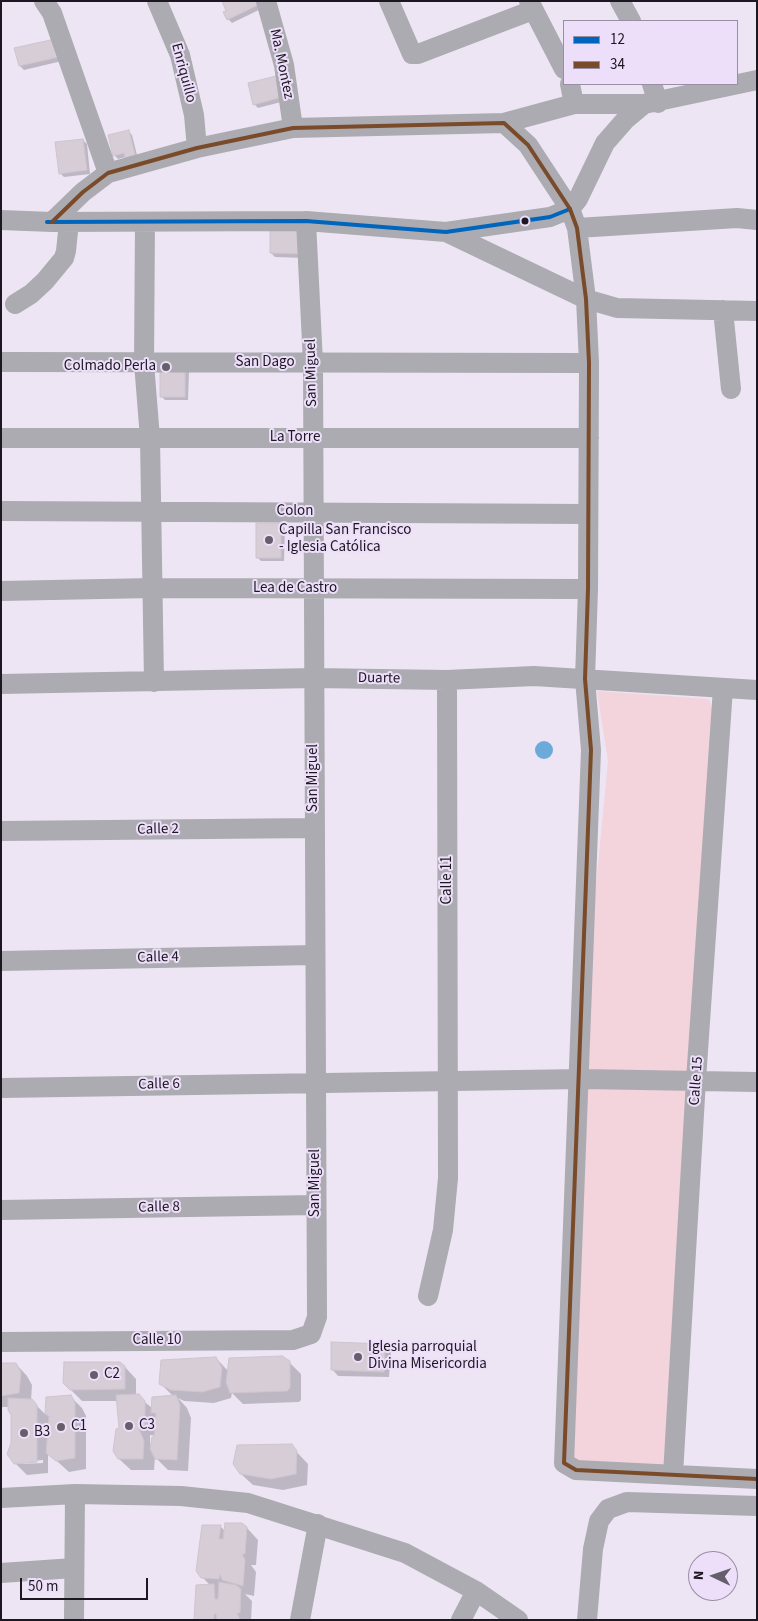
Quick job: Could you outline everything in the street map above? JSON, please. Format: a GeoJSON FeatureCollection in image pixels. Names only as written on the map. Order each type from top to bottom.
{"type":"FeatureCollection","features":[{"type":"Feature","properties":{"kind":"street"},"geometry":{"type":"LineString","coordinates":[[44,1],[52,13],[108,173]]}},
{"type":"Feature","properties":{"kind":"street","name":"Enriquillo"},"geometry":{"type":"LineString","coordinates":[[157,1],[180,55],[194,114],[197,148]]}},
{"type":"Feature","properties":{"kind":"street","name":"Ma. Montez"},"geometry":{"type":"LineString","coordinates":[[266,1],[284,65],[293,128]]}},
{"type":"Feature","properties":{"kind":"street"},"geometry":{"type":"LineString","coordinates":[[390,1],[412,54],[418,54],[532,5],[563,67]]}},
{"type":"Feature","properties":{"kind":"street"},"geometry":{"type":"LineString","coordinates":[[620,1],[630,20]]}},
{"type":"Feature","properties":{"kind":"street"},"geometry":{"type":"LineString","coordinates":[[738,84],[757,80]]}},
{"type":"Feature","properties":{"kind":"street"},"geometry":{"type":"LineString","coordinates":[[570,85],[574,104]]}},
{"type":"Feature","properties":{"kind":"street"},"geometry":{"type":"LineString","coordinates":[[651,104],[652,85]]}},
{"type":"Feature","properties":{"kind":"street"},"geometry":{"type":"LineString","coordinates":[[15,304],[32,294],[64,258],[66,250],[60,222],[83,192],[108,173],[197,148],[293,128],[504,124],[574,104],[651,104],[735,85]]}},
{"type":"Feature","properties":{"kind":"street"},"geometry":{"type":"LineString","coordinates":[[1,220],[60,222],[306,221],[446,232],[550,217],[570,209],[578,199],[604,143],[626,119],[651,104]]}},
{"type":"Feature","properties":{"kind":"street"},"geometry":{"type":"LineString","coordinates":[[504,124],[528,146],[570,209],[577,228],[586,299],[589,363],[588,589],[585,679],[591,750],[564,1463],[576,1470],[757,1479]]}},
{"type":"Feature","properties":{"kind":"street"},"geometry":{"type":"LineString","coordinates":[[577,228],[737,218],[757,220]]}},
{"type":"Feature","properties":{"kind":"street","name":"San Miguel"},"geometry":{"type":"LineString","coordinates":[[306,221],[313,363],[317,1317],[311,1334]]}},
{"type":"Feature","properties":{"kind":"street"},"geometry":{"type":"LineString","coordinates":[[145,222],[144,363],[150,438],[154,682]]}},
{"type":"Feature","properties":{"kind":"street"},"geometry":{"type":"LineString","coordinates":[[446,232],[586,299],[617,308],[757,311]]}},
{"type":"Feature","properties":{"kind":"street"},"geometry":{"type":"LineString","coordinates":[[723,310],[730,389]]}},
{"type":"Feature","properties":{"kind":"street","name":"San Dago"},"geometry":{"type":"LineString","coordinates":[[1,362],[589,363]]}},
{"type":"Feature","properties":{"kind":"street","name":"La Torre"},"geometry":{"type":"LineString","coordinates":[[1,438],[588,438]]}},
{"type":"Feature","properties":{"kind":"street","name":"Colon"},"geometry":{"type":"LineString","coordinates":[[1,511],[588,514]]}},
{"type":"Feature","properties":{"kind":"street","name":"Lea de Castro"},"geometry":{"type":"LineString","coordinates":[[1,591],[153,588],[588,589]]}},
{"type":"Feature","properties":{"kind":"street","name":"Duarte"},"geometry":{"type":"LineString","coordinates":[[1,684],[314,678],[447,680],[534,676],[757,690]]}},
{"type":"Feature","properties":{"kind":"street","name":"Calle 11"},"geometry":{"type":"LineString","coordinates":[[428,1296],[443,1230],[448,1178],[447,680]]}},
{"type":"Feature","properties":{"kind":"street","name":"Calle 15"},"geometry":{"type":"LineString","coordinates":[[673,1475],[696,1080],[723,688]]}},
{"type":"Feature","properties":{"kind":"street","name":"Calle 2"},"geometry":{"type":"LineString","coordinates":[[1,831],[314,828]]}},
{"type":"Feature","properties":{"kind":"street","name":"Calle 4"},"geometry":{"type":"LineString","coordinates":[[1,961],[314,955]]}},
{"type":"Feature","properties":{"kind":"street","name":"Calle 6"},"geometry":{"type":"LineString","coordinates":[[1,1088],[449,1080],[578,1079],[757,1082]]}},
{"type":"Feature","properties":{"kind":"street","name":"Calle 8"},"geometry":{"type":"LineString","coordinates":[[1,1210],[316,1205]]}},
{"type":"Feature","properties":{"kind":"street","name":"Calle 10"},"geometry":{"type":"LineString","coordinates":[[1,1342],[293,1340],[311,1334]]}},
{"type":"Feature","properties":{"kind":"street"},"geometry":{"type":"LineString","coordinates":[[1,1498],[75,1494],[181,1496],[248,1503],[405,1553],[476,1591],[518,1620]]}},
{"type":"Feature","properties":{"kind":"street"},"geometry":{"type":"LineString","coordinates":[[74,1620],[75,1494]]}},
{"type":"Feature","properties":{"kind":"street"},"geometry":{"type":"LineString","coordinates":[[587,1620],[593,1549],[599,1521],[608,1509],[627,1502],[757,1506]]}},
{"type":"Feature","properties":{"kind":"street"},"geometry":{"type":"LineString","coordinates":[[300,1620],[318,1524]]}},
{"type":"Feature","properties":{"kind":"street"},"geometry":{"type":"LineString","coordinates":[[1,1573],[74,1568]]}},
{"type":"Feature","properties":{"kind":"street"},"geometry":{"type":"LineString","coordinates":[[461,1620],[476,1591]]}},
{"type":"Feature","properties":{"kind":"shaded area"},"geometry":{"type":"Polygon","coordinates":[[[597,691],[709,699],[720,729],[698,1071],[578,1072],[608,761],[597,691]]]}},
{"type":"Feature","properties":{"kind":"shaded area"},"geometry":{"type":"Polygon","coordinates":[[[583,1079],[696,1080],[674,1469],[594,1471],[564,1451],[583,1079]]]}},
{"type":"Feature","properties":{"kind":"water"},"geometry":{"type":"Polygon","coordinates":[[[544,741],[550,744],[553,750],[550,756],[544,759],[538,756],[535,750],[538,744],[544,741]]]}},
{"type":"Feature","properties":{"kind":"building"},"geometry":{"type":"Polygon","coordinates":[[[222,1],[258,1],[260,4],[227,20],[223,12],[226,11],[222,1]]]}},
{"type":"Feature","properties":{"kind":"building"},"geometry":{"type":"Polygon","coordinates":[[[55,39],[59,57],[19,66],[14,48],[55,39]]]}},
{"type":"Feature","properties":{"kind":"building"},"geometry":{"type":"Polygon","coordinates":[[[276,76],[282,97],[253,105],[248,83],[276,76]]]}},
{"type":"Feature","properties":{"kind":"building"},"geometry":{"type":"Polygon","coordinates":[[[129,130],[135,155],[125,158],[124,153],[113,156],[108,135],[129,130]]]}},
{"type":"Feature","properties":{"kind":"building"},"geometry":{"type":"Polygon","coordinates":[[[83,139],[87,170],[59,174],[55,142],[83,139]]]}},
{"type":"Feature","properties":{"kind":"building"},"geometry":{"type":"Polygon","coordinates":[[[270,229],[303,230],[302,254],[270,253],[270,229]]]}},
{"type":"Feature","properties":{"kind":"building"},"geometry":{"type":"Polygon","coordinates":[[[185,366],[185,397],[160,397],[160,370],[185,366]]]}},
{"type":"Feature","properties":{"kind":"building","name":"Capilla San Francisco - Iglesia Católica"},"geometry":{"type":"Polygon","coordinates":[[[256,523],[281,523],[281,558],[256,558],[256,523]]]}},
{"type":"Feature","properties":{"kind":"building","name":"Iglesia parroquial Divina Misericordia"},"geometry":{"type":"Polygon","coordinates":[[[331,1342],[385,1344],[384,1372],[331,1370],[331,1342]]]}},
{"type":"Feature","properties":{"kind":"building"},"geometry":{"type":"Polygon","coordinates":[[[282,1356],[290,1361],[290,1388],[287,1391],[230,1393],[226,1382],[229,1358],[282,1356]]]}},
{"type":"Feature","properties":{"kind":"building"},"geometry":{"type":"Polygon","coordinates":[[[216,1357],[222,1368],[220,1387],[202,1392],[171,1390],[159,1384],[161,1360],[216,1357]]]}},
{"type":"Feature","properties":{"kind":"building","name":"C2"},"geometry":{"type":"Polygon","coordinates":[[[64,1362],[120,1362],[125,1366],[125,1389],[70,1390],[63,1383],[64,1362]]]}},
{"type":"Feature","properties":{"kind":"building"},"geometry":{"type":"Polygon","coordinates":[[[1,1363],[16,1363],[21,1372],[19,1393],[1,1396],[1,1363]]]}},
{"type":"Feature","properties":{"kind":"building","name":"C3"},"geometry":{"type":"Polygon","coordinates":[[[139,1394],[145,1401],[145,1425],[139,1424],[144,1441],[143,1459],[118,1459],[113,1451],[116,1429],[119,1428],[116,1395],[139,1394]]]}},
{"type":"Feature","properties":{"kind":"building","name":"C1"},"geometry":{"type":"Polygon","coordinates":[[[71,1395],[75,1403],[75,1458],[56,1461],[46,1453],[49,1416],[45,1414],[46,1397],[71,1395]]]}},
{"type":"Feature","properties":{"kind":"building"},"geometry":{"type":"Polygon","coordinates":[[[176,1395],[180,1405],[177,1460],[155,1459],[150,1449],[152,1437],[154,1437],[156,1413],[151,1413],[152,1397],[176,1395]]]}},
{"type":"Feature","properties":{"kind":"building","name":"B3"},"geometry":{"type":"Polygon","coordinates":[[[8,1398],[32,1399],[37,1405],[37,1462],[14,1464],[7,1454],[11,1443],[11,1415],[8,1410],[8,1398]]]}},
{"type":"Feature","properties":{"kind":"building"},"geometry":{"type":"Polygon","coordinates":[[[292,1444],[297,1451],[296,1474],[271,1479],[240,1474],[233,1464],[237,1445],[292,1444]]]}},
{"type":"Feature","properties":{"kind":"building"},"geometry":{"type":"Polygon","coordinates":[[[225,1523],[242,1523],[247,1527],[245,1554],[242,1554],[245,1560],[243,1586],[222,1580],[220,1574],[219,1579],[201,1578],[196,1571],[202,1525],[221,1525],[219,1539],[223,1539],[225,1523]]]}},
{"type":"Feature","properties":{"kind":"building"},"geometry":{"type":"Polygon","coordinates":[[[219,1582],[236,1585],[241,1589],[240,1613],[237,1613],[240,1620],[217,1620],[216,1614],[214,1614],[214,1620],[194,1620],[196,1585],[214,1584],[215,1599],[218,1599],[219,1582]]]}},
{"type":"Feature","properties":{"kind":"transit line","name":"34"},"geometry":{"type":"LineString","coordinates":[[52,222],[83,192],[108,173],[197,148],[293,128],[504,123],[528,145],[570,209],[577,228],[586,299],[589,363],[588,589],[585,679],[591,750],[564,1463],[576,1470],[757,1479]]}},
{"type":"Feature","properties":{"kind":"transit line","name":"12"},"geometry":{"type":"LineString","coordinates":[[47,222],[306,221],[446,232],[550,217],[570,209]]}},
{"type":"Feature","properties":{"kind":"place","name":"Colmado Perla"},"geometry":{"type":"Point","coordinates":[166,367]}},
{"type":"Feature","properties":{"kind":"place","name":"Capilla San Francisco - Iglesia Católica"},"geometry":{"type":"Point","coordinates":[269,540]}},
{"type":"Feature","properties":{"kind":"place","name":"Iglesia parroquial Divina Misericordia"},"geometry":{"type":"Point","coordinates":[358,1357]}},
{"type":"Feature","properties":{"kind":"place","name":"C2"},"geometry":{"type":"Point","coordinates":[94,1375]}},
{"type":"Feature","properties":{"kind":"place","name":"C3"},"geometry":{"type":"Point","coordinates":[129,1426]}},
{"type":"Feature","properties":{"kind":"place","name":"C1"},"geometry":{"type":"Point","coordinates":[61,1427]}},
{"type":"Feature","properties":{"kind":"place","name":"B3"},"geometry":{"type":"Point","coordinates":[24,1433]}}]}
